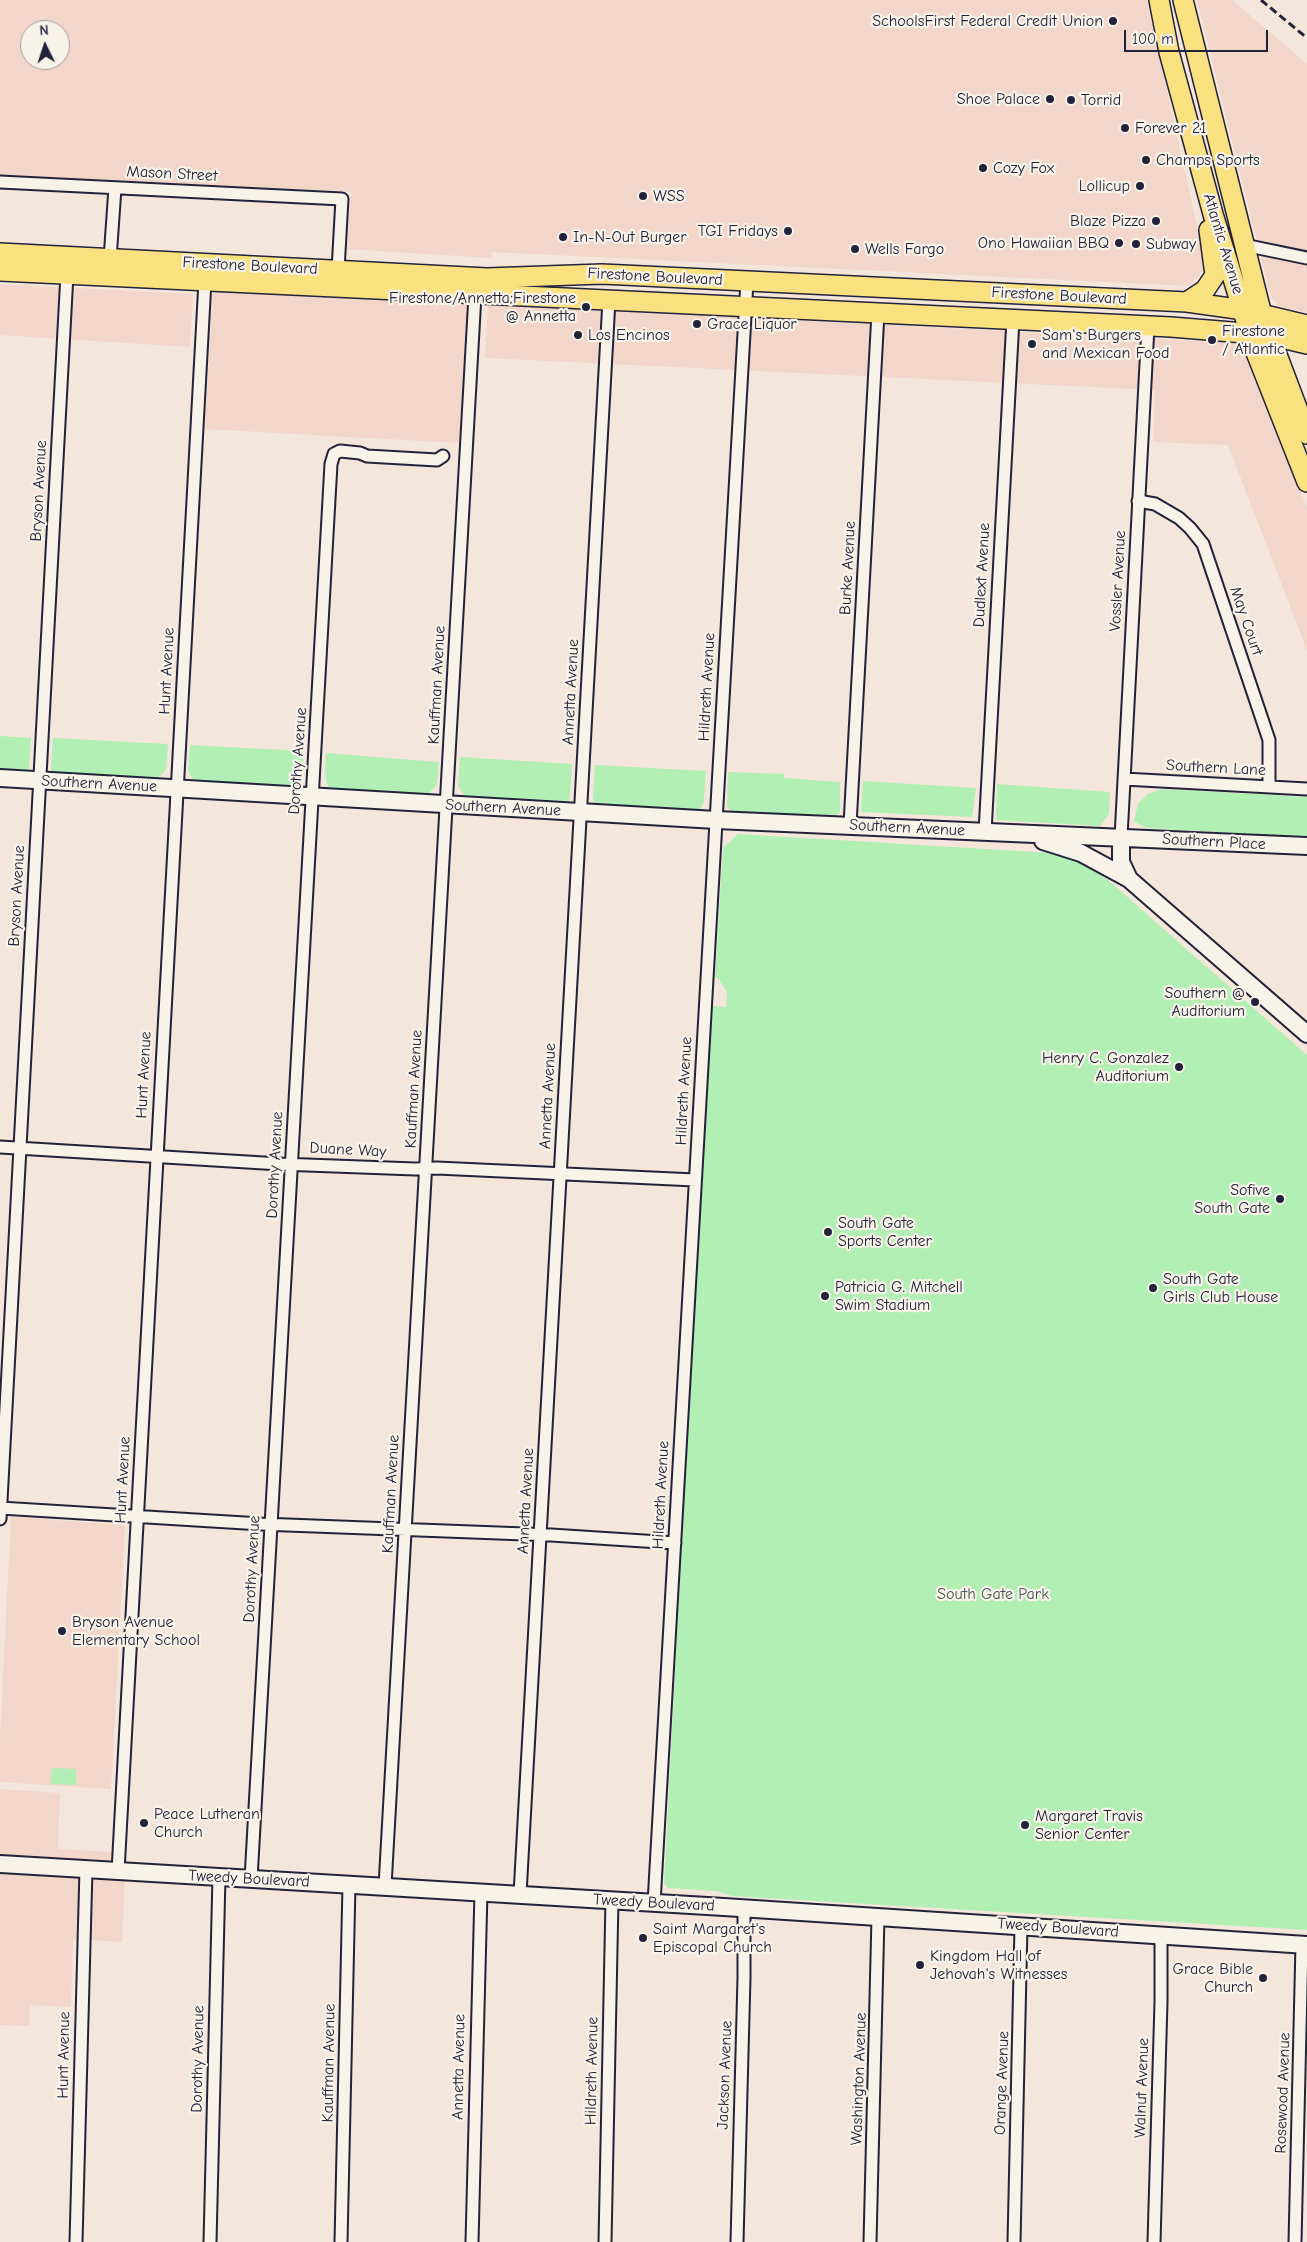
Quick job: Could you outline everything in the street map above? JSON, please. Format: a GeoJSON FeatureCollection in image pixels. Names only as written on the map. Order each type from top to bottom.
{"type":"FeatureCollection","features":[{"type":"Feature","properties":{"kind":"main road","name":"Atlantic Avenue"},"geometry":{"type":"LineString","coordinates":[[1159,0],[1169,52],[1213,214],[1253,313],[1269,335],[1307,434]]}},
{"type":"Feature","properties":{"kind":"main road","name":"Atlantic Avenue"},"geometry":{"type":"LineString","coordinates":[[1183,0],[1244,246],[1253,313],[1250,333],[1307,482]]}},
{"type":"Feature","properties":{"kind":"main road"},"geometry":{"type":"LineString","coordinates":[[1187,302],[1206,290],[1215,275],[1208,234],[1213,214]]}},
{"type":"Feature","properties":{"kind":"main road","name":"Firestone Boulevard"},"geometry":{"type":"LineString","coordinates":[[0,253],[487,278],[575,274],[1187,302],[1253,313],[1307,325]]}},
{"type":"Feature","properties":{"kind":"main road","name":"Firestone Boulevard"},"geometry":{"type":"LineString","coordinates":[[0,271],[1148,326],[1269,335],[1307,344]]}},
{"type":"Feature","properties":{"kind":"street","name":"Mason Street"},"geometry":{"type":"LineString","coordinates":[[0,182],[342,199],[338,270]]}},
{"type":"Feature","properties":{"kind":"street"},"geometry":{"type":"LineString","coordinates":[[110,259],[114,188]]}},
{"type":"Feature","properties":{"kind":"street"},"geometry":{"type":"LineString","coordinates":[[1244,246],[1307,258]]}},
{"type":"Feature","properties":{"kind":"street","name":"Bryson Avenue"},"geometry":{"type":"LineString","coordinates":[[0,1519],[67,274]]}},
{"type":"Feature","properties":{"kind":"street","name":"Hunt Avenue"},"geometry":{"type":"LineString","coordinates":[[118,1871],[205,281]]}},
{"type":"Feature","properties":{"kind":"street","name":"Hildreth Avenue"},"geometry":{"type":"LineString","coordinates":[[654,1903],[747,281]]}},
{"type":"Feature","properties":{"kind":"street","name":"Kauffman Avenue"},"geometry":{"type":"LineString","coordinates":[[385,1886],[475,295]]}},
{"type":"Feature","properties":{"kind":"street","name":"Annetta Avenue"},"geometry":{"type":"LineString","coordinates":[[520,1894],[609,300]]}},
{"type":"Feature","properties":{"kind":"street","name":"Burke Avenue"},"geometry":{"type":"LineString","coordinates":[[850,825],[878,313]]}},
{"type":"Feature","properties":{"kind":"street","name":"Dudlext Avenue"},"geometry":{"type":"LineString","coordinates":[[985,832],[1013,319]]}},
{"type":"Feature","properties":{"kind":"street","name":"Vossler Avenue"},"geometry":{"type":"LineString","coordinates":[[1121,837],[1148,326]]}},
{"type":"Feature","properties":{"kind":"street","name":"Dorothy Avenue"},"geometry":{"type":"LineString","coordinates":[[252,1879],[331,464],[334,454],[340,451],[360,453],[367,450],[437,453],[443,456],[466,457]]}},
{"type":"Feature","properties":{"kind":"street","name":"May Court"},"geometry":{"type":"LineString","coordinates":[[1138,501],[1155,504],[1178,518],[1190,528],[1203,544],[1270,740],[1268,787]]}},
{"type":"Feature","properties":{"kind":"street","name":"Southern Avenue"},"geometry":{"type":"LineString","coordinates":[[0,778],[716,820],[1121,837],[1121,862],[1129,879]]}},
{"type":"Feature","properties":{"kind":"street","name":"Southern Lane"},"geometry":{"type":"LineString","coordinates":[[1124,779],[1307,789]]}},
{"type":"Feature","properties":{"kind":"street","name":"Southern Avenue"},"geometry":{"type":"LineString","coordinates":[[1006,833],[1042,840],[1081,853],[1129,879],[1307,1034]]}},
{"type":"Feature","properties":{"kind":"street","name":"Southern Place"},"geometry":{"type":"LineString","coordinates":[[1121,837],[1307,846]]}},
{"type":"Feature","properties":{"kind":"street","name":"Duane Way"},"geometry":{"type":"LineString","coordinates":[[0,1147],[291,1163],[695,1180]]}},
{"type":"Feature","properties":{"kind":"street"},"geometry":{"type":"LineString","coordinates":[[0,1508],[271,1524],[540,1535],[675,1543]]}},
{"type":"Feature","properties":{"kind":"street","name":"Tweedy Boulevard"},"geometry":{"type":"LineString","coordinates":[[0,1864],[520,1894],[1304,1944]]}},
{"type":"Feature","properties":{"kind":"street","name":"Hunt Avenue"},"geometry":{"type":"LineString","coordinates":[[76,2242],[86,1869]]}},
{"type":"Feature","properties":{"kind":"street","name":"Dorothy Avenue"},"geometry":{"type":"LineString","coordinates":[[210,2242],[219,1877]]}},
{"type":"Feature","properties":{"kind":"street","name":"Kauffman Avenue"},"geometry":{"type":"LineString","coordinates":[[341,2242],[349,1885]]}},
{"type":"Feature","properties":{"kind":"street","name":"Annetta Avenue"},"geometry":{"type":"LineString","coordinates":[[472,2242],[481,1892]]}},
{"type":"Feature","properties":{"kind":"street","name":"Hildreth Avenue"},"geometry":{"type":"LineString","coordinates":[[605,2242],[612,1900]]}},
{"type":"Feature","properties":{"kind":"street","name":"Jackson Avenue"},"geometry":{"type":"LineString","coordinates":[[737,2242],[744,1908]]}},
{"type":"Feature","properties":{"kind":"street","name":"Washington Avenue"},"geometry":{"type":"LineString","coordinates":[[870,2242],[878,1917]]}},
{"type":"Feature","properties":{"kind":"street","name":"Orange Avenue"},"geometry":{"type":"LineString","coordinates":[[1014,2242],[1021,1926]]}},
{"type":"Feature","properties":{"kind":"street","name":"Walnut Avenue"},"geometry":{"type":"LineString","coordinates":[[1154,2242],[1161,2002],[1161,1934]]}},
{"type":"Feature","properties":{"kind":"street","name":"Rosewood Avenue"},"geometry":{"type":"LineString","coordinates":[[1295,2242],[1304,1944]]}},
{"type":"Feature","properties":{"kind":"shaded area"},"geometry":{"type":"Polygon","coordinates":[[[0,0],[1147,0],[1206,267],[1190,286],[492,252],[491,258],[347,249],[351,192],[0,175],[0,0]]]}},
{"type":"Feature","properties":{"kind":"shaded area"},"geometry":{"type":"Polygon","coordinates":[[[1197,0],[1232,0],[1307,64],[1307,313],[1281,307],[1271,298],[1197,0]]]}},
{"type":"Feature","properties":{"kind":"shaded area"},"geometry":{"type":"Polygon","coordinates":[[[0,284],[193,294],[190,347],[0,335],[0,284]]]}},
{"type":"Feature","properties":{"kind":"shaded area"},"geometry":{"type":"Polygon","coordinates":[[[213,288],[467,303],[459,443],[205,429],[213,288]]]}},
{"type":"Feature","properties":{"kind":"shaded area"},"geometry":{"type":"Polygon","coordinates":[[[488,304],[1234,343],[1248,354],[1307,508],[1307,650],[1228,445],[1153,442],[1155,390],[485,358],[488,304]]]}},
{"type":"Feature","properties":{"kind":"shaded area","name":"Bryson Avenue Elementary School"},"geometry":{"type":"Polygon","coordinates":[[[11,1517],[125,1525],[111,1789],[0,1782],[0,1737],[11,1517]]]}},
{"type":"Feature","properties":{"kind":"shaded area"},"geometry":{"type":"Polygon","coordinates":[[[0,1789],[60,1793],[58,1849],[126,1853],[122,1942],[73,1939],[71,2007],[30,2005],[29,2026],[0,2025],[0,1789]]]}},
{"type":"Feature","properties":{"kind":"green space"},"geometry":{"type":"Polygon","coordinates":[[[0,736],[31,738],[29,769],[24,772],[0,770],[0,736]]]}},
{"type":"Feature","properties":{"kind":"green space"},"geometry":{"type":"Polygon","coordinates":[[[53,738],[168,744],[166,770],[157,779],[51,773],[53,738]]]}},
{"type":"Feature","properties":{"kind":"green space"},"geometry":{"type":"Polygon","coordinates":[[[190,745],[303,751],[303,777],[295,787],[194,781],[188,771],[190,745]]]}},
{"type":"Feature","properties":{"kind":"green space"},"geometry":{"type":"Polygon","coordinates":[[[326,753],[439,762],[437,785],[428,794],[329,789],[325,778],[326,753]]]}},
{"type":"Feature","properties":{"kind":"green space"},"geometry":{"type":"Polygon","coordinates":[[[460,757],[572,764],[570,798],[566,803],[465,797],[458,786],[460,757]]]}},
{"type":"Feature","properties":{"kind":"green space"},"geometry":{"type":"Polygon","coordinates":[[[595,765],[706,771],[704,802],[700,810],[595,804],[593,798],[595,765]]]}},
{"type":"Feature","properties":{"kind":"green space"},"geometry":{"type":"Polygon","coordinates":[[[728,772],[784,774],[784,778],[840,782],[840,811],[834,818],[731,812],[727,805],[728,772]]]}},
{"type":"Feature","properties":{"kind":"green space"},"geometry":{"type":"Polygon","coordinates":[[[863,781],[976,788],[972,817],[861,812],[863,781]]]}},
{"type":"Feature","properties":{"kind":"green space"},"geometry":{"type":"Polygon","coordinates":[[[997,784],[1110,792],[1109,814],[1100,826],[996,820],[997,784]]]}},
{"type":"Feature","properties":{"kind":"green space"},"geometry":{"type":"Polygon","coordinates":[[[1162,789],[1307,797],[1307,837],[1146,828],[1134,821],[1138,804],[1148,794],[1162,789]]]}},
{"type":"Feature","properties":{"kind":"green space","name":"South Gate Park"},"geometry":{"type":"Polygon","coordinates":[[[738,834],[1052,853],[1067,857],[1088,866],[1108,880],[1307,1055],[1307,1930],[732,1896],[717,1891],[668,1888],[664,1883],[710,1006],[726,1007],[727,992],[718,978],[715,978],[723,848],[738,834]]]}},
{"type":"Feature","properties":{"kind":"green space"},"geometry":{"type":"Polygon","coordinates":[[[52,1768],[76,1769],[76,1785],[51,1784],[52,1768]]]}},
{"type":"Feature","properties":{"kind":"railway"},"geometry":{"type":"LineString","coordinates":[[1261,0],[1307,38]]}},
{"type":"Feature","properties":{"kind":"place","name":"SchoolsFirst Federal Credit Union"},"geometry":{"type":"Point","coordinates":[1113,21]}},
{"type":"Feature","properties":{"kind":"place","name":"Shoe Palace"},"geometry":{"type":"Point","coordinates":[1050,99]}},
{"type":"Feature","properties":{"kind":"place","name":"Torrid"},"geometry":{"type":"Point","coordinates":[1071,100]}},
{"type":"Feature","properties":{"kind":"place","name":"Forever 21"},"geometry":{"type":"Point","coordinates":[1125,128]}},
{"type":"Feature","properties":{"kind":"place","name":"Champs Sports"},"geometry":{"type":"Point","coordinates":[1146,160]}},
{"type":"Feature","properties":{"kind":"place","name":"Cozy Fox"},"geometry":{"type":"Point","coordinates":[983,168]}},
{"type":"Feature","properties":{"kind":"place","name":"Lollicup"},"geometry":{"type":"Point","coordinates":[1140,186]}},
{"type":"Feature","properties":{"kind":"place","name":"WSS"},"geometry":{"type":"Point","coordinates":[643,196]}},
{"type":"Feature","properties":{"kind":"place","name":"Blaze Pizza"},"geometry":{"type":"Point","coordinates":[1156,221]}},
{"type":"Feature","properties":{"kind":"place","name":"TGI Fridays"},"geometry":{"type":"Point","coordinates":[788,231]}},
{"type":"Feature","properties":{"kind":"place","name":"In-N-Out Burger"},"geometry":{"type":"Point","coordinates":[563,237]}},
{"type":"Feature","properties":{"kind":"place","name":"Ono Hawaiian BBQ"},"geometry":{"type":"Point","coordinates":[1119,243]}},
{"type":"Feature","properties":{"kind":"place","name":"Subway"},"geometry":{"type":"Point","coordinates":[1136,244]}},
{"type":"Feature","properties":{"kind":"place","name":"Wells Fargo"},"geometry":{"type":"Point","coordinates":[855,249]}},
{"type":"Feature","properties":{"kind":"place","name":"Firestone/Annetta;Firestone @ Annetta"},"geometry":{"type":"Point","coordinates":[586,307]}},
{"type":"Feature","properties":{"kind":"place","name":"Grace Liquor"},"geometry":{"type":"Point","coordinates":[697,324]}},
{"type":"Feature","properties":{"kind":"place","name":"Los Encinos"},"geometry":{"type":"Point","coordinates":[578,335]}},
{"type":"Feature","properties":{"kind":"place","name":"Firestone / Atlantic"},"geometry":{"type":"Point","coordinates":[1212,340]}},
{"type":"Feature","properties":{"kind":"place","name":"Sam's Burgers and Mexican Food"},"geometry":{"type":"Point","coordinates":[1032,344]}},
{"type":"Feature","properties":{"kind":"place","name":"Southern @ Auditorium"},"geometry":{"type":"Point","coordinates":[1255,1002]}},
{"type":"Feature","properties":{"kind":"place","name":"Henry C. Gonzalez Auditorium"},"geometry":{"type":"Point","coordinates":[1179,1067]}},
{"type":"Feature","properties":{"kind":"place","name":"Sofive South Gate"},"geometry":{"type":"Point","coordinates":[1280,1199]}},
{"type":"Feature","properties":{"kind":"place","name":"South Gate Sports Center"},"geometry":{"type":"Point","coordinates":[828,1232]}},
{"type":"Feature","properties":{"kind":"place","name":"South Gate Girls Club House"},"geometry":{"type":"Point","coordinates":[1153,1288]}},
{"type":"Feature","properties":{"kind":"place","name":"Patricia G. Mitchell Swim Stadium"},"geometry":{"type":"Point","coordinates":[825,1296]}},
{"type":"Feature","properties":{"kind":"place","name":"Bryson Avenue Elementary School"},"geometry":{"type":"Point","coordinates":[62,1631]}},
{"type":"Feature","properties":{"kind":"place","name":"Peace Lutheran Church"},"geometry":{"type":"Point","coordinates":[144,1823]}},
{"type":"Feature","properties":{"kind":"place","name":"Margaret Travis Senior Center"},"geometry":{"type":"Point","coordinates":[1025,1825]}},
{"type":"Feature","properties":{"kind":"place","name":"Saint Margaret's Episcopal Church"},"geometry":{"type":"Point","coordinates":[643,1938]}},
{"type":"Feature","properties":{"kind":"place","name":"Kingdom Hall of Jehovah's Witnesses"},"geometry":{"type":"Point","coordinates":[920,1965]}},
{"type":"Feature","properties":{"kind":"place","name":"Grace Bible Church"},"geometry":{"type":"Point","coordinates":[1263,1978]}}]}
